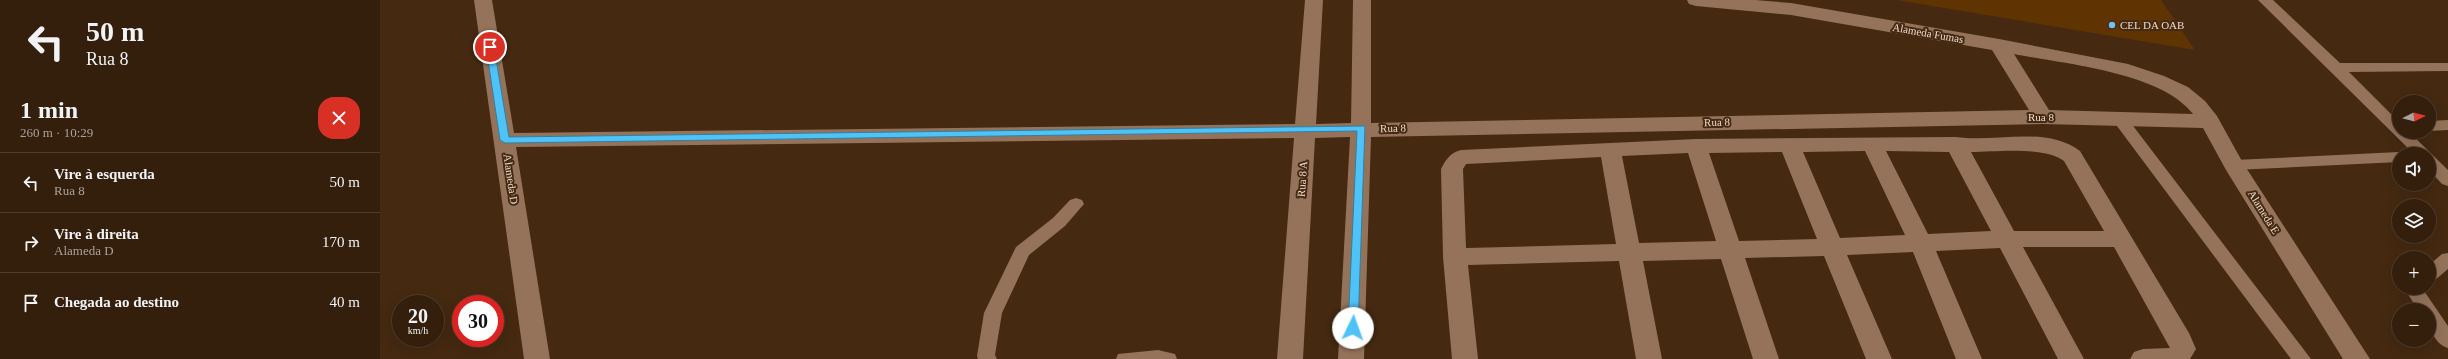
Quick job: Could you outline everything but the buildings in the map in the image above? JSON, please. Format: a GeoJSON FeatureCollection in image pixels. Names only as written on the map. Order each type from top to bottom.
{"type":"FeatureCollection","features":[{"type":"Feature","properties":{"kind":"street","name":"Alameda D"},"geometry":{"type":"LineString","coordinates":[[483,0],[537,359]]}},
{"type":"Feature","properties":{"kind":"street","name":"Rua 8 A"},"geometry":{"type":"LineString","coordinates":[[1290,359],[1314,0]]}},
{"type":"Feature","properties":{"kind":"street"},"geometry":{"type":"LineString","coordinates":[[1351,359],[1362,128],[1362,0]]}},
{"type":"Feature","properties":{"kind":"street","name":"Alameda Fumas"},"geometry":{"type":"LineString","coordinates":[[1696,0],[1791,9],[1999,45],[2128,70],[2158,80]]}},
{"type":"Feature","properties":{"kind":"street"},"geometry":{"type":"LineString","coordinates":[[1999,45],[2043,117]]}},
{"type":"Feature","properties":{"kind":"street","name":"Alameda E"},"geometry":{"type":"LineString","coordinates":[[2158,80],[2192,101],[2210,121],[2234,164],[2357,359]]}},
{"type":"Feature","properties":{"kind":"street","name":"Rua 8"},"geometry":{"type":"LineString","coordinates":[[505,140],[1305,131],[1362,128],[2043,117],[2210,121]]}},
{"type":"Feature","properties":{"kind":"street"},"geometry":{"type":"LineString","coordinates":[[1872,144],[1921,244],[1969,359]]}},
{"type":"Feature","properties":{"kind":"street"},"geometry":{"type":"LineString","coordinates":[[1956,144],[2071,359]]}},
{"type":"Feature","properties":{"kind":"street"},"geometry":{"type":"LineString","coordinates":[[1464,359],[1455,257],[1452,169],[1455,162],[1461,157],[1610,148],[1956,144],[2043,145],[2064,150],[2077,163],[2180,340],[2183,349],[2179,356],[2143,359]]}},
{"type":"Feature","properties":{"kind":"street"},"geometry":{"type":"LineString","coordinates":[[1696,146],[1731,248],[1766,359]]}},
{"type":"Feature","properties":{"kind":"street"},"geometry":{"type":"LineString","coordinates":[[1790,146],[1879,359]]}},
{"type":"Feature","properties":{"kind":"street"},"geometry":{"type":"LineString","coordinates":[[1610,148],[1649,359]]}},
{"type":"Feature","properties":{"kind":"street"},"geometry":{"type":"LineString","coordinates":[[1455,257],[1731,248],[1831,247],[2006,239],[2121,239]]}},
{"type":"Feature","properties":{"kind":"lane"},"geometry":{"type":"LineString","coordinates":[[2265,0],[2392,123]]}},
{"type":"Feature","properties":{"kind":"lane"},"geometry":{"type":"LineString","coordinates":[[2336,68],[2448,67]]}},
{"type":"Feature","properties":{"kind":"lane"},"geometry":{"type":"LineString","coordinates":[[2119,118],[2302,359]]}},
{"type":"Feature","properties":{"kind":"lane"},"geometry":{"type":"LineString","coordinates":[[2436,126],[2448,125]]}},
{"type":"Feature","properties":{"kind":"lane"},"geometry":{"type":"LineString","coordinates":[[2408,139],[2416,147]]}},
{"type":"Feature","properties":{"kind":"lane"},"geometry":{"type":"LineString","coordinates":[[2234,164],[2392,157]]}},
{"type":"Feature","properties":{"kind":"lane"},"geometry":{"type":"LineString","coordinates":[[2436,167],[2448,180]]}},
{"type":"Feature","properties":{"kind":"lane"},"geometry":{"type":"LineString","coordinates":[[988,359],[986,356],[993,313],[1022,251],[1059,222],[1076,204]]}},
{"type":"Feature","properties":{"kind":"lane"},"geometry":{"type":"LineString","coordinates":[[2436,269],[2448,259]]}},
{"type":"Feature","properties":{"kind":"lane"},"geometry":{"type":"LineString","coordinates":[[2436,323],[2448,341]]}},
{"type":"Feature","properties":{"kind":"lane"},"geometry":{"type":"LineString","coordinates":[[1125,359],[1158,357],[1168,359]]}},
{"type":"Feature","properties":{"kind":"shaded area","name":"CEL DA OAB"},"geometry":{"type":"Polygon","coordinates":[[[1896,0],[2161,0],[2195,50],[1896,0]]]}},
{"type":"Feature","properties":{"kind":"place","name":"CEL DA OAB"},"geometry":{"type":"Point","coordinates":[2112,25]}},
{"type":"Feature","properties":{"kind":"route"},"geometry":{"type":"LineString","coordinates":[[490,47],[505,140],[1305,131],[1362,128],[1353,328]]}}]}
